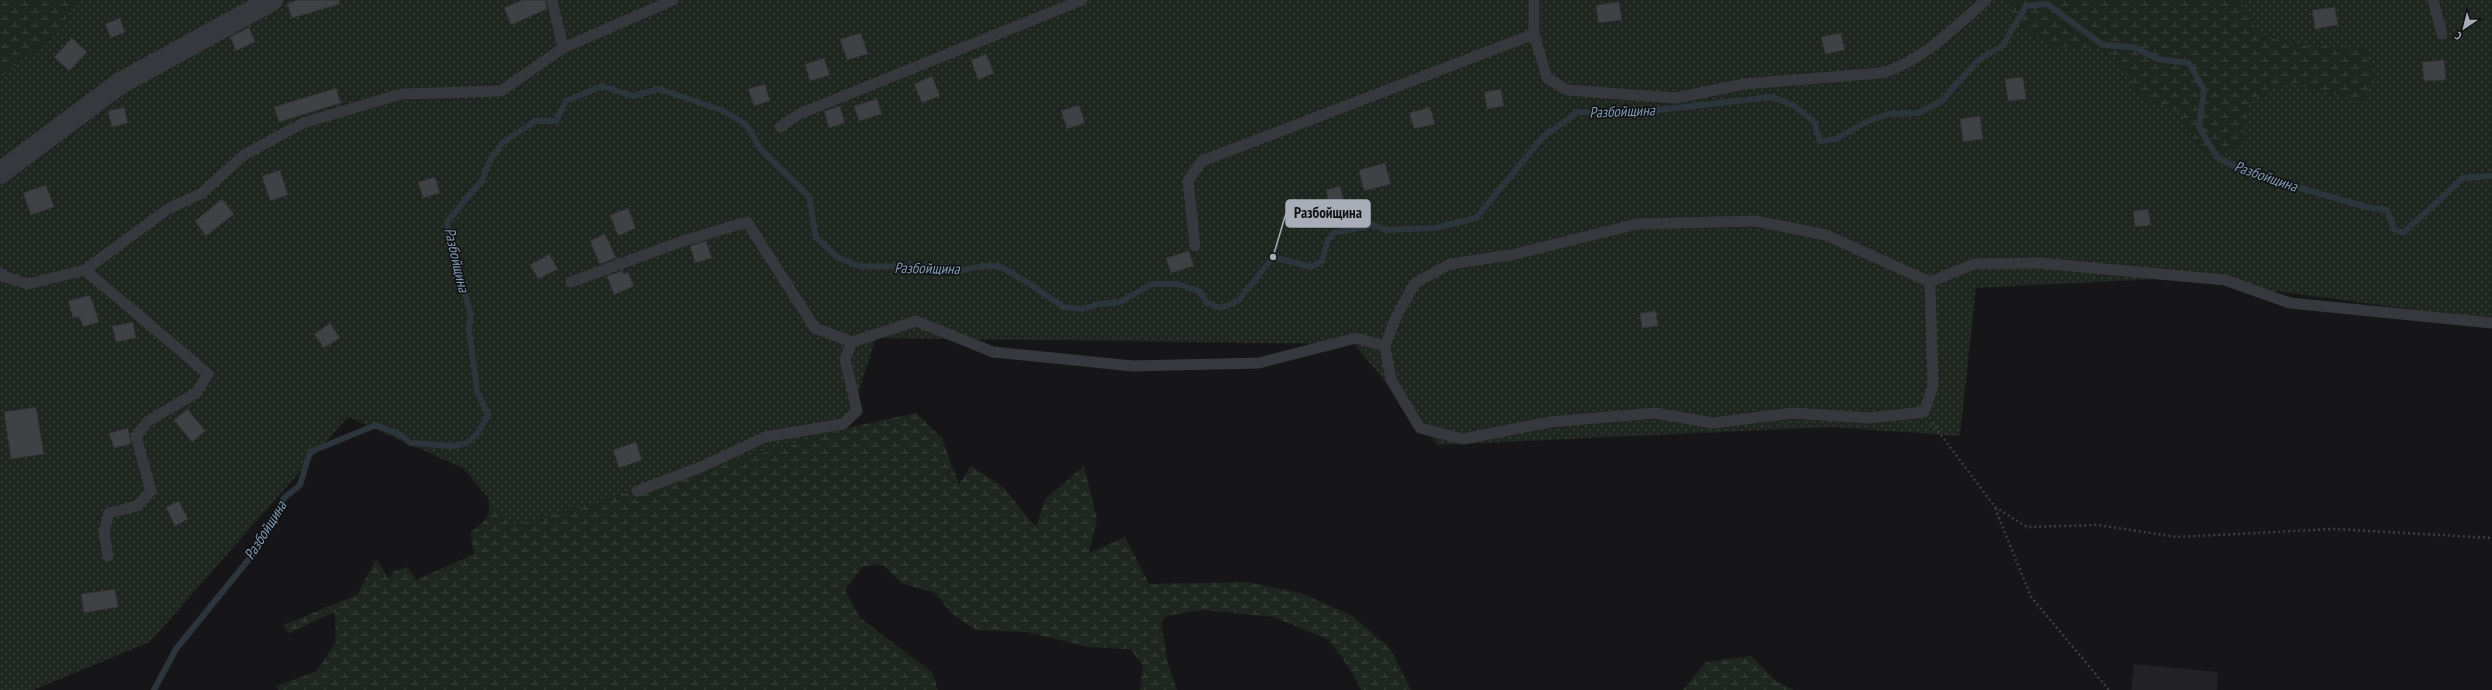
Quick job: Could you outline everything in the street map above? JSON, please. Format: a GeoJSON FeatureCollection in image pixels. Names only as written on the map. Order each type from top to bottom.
{"type":"FeatureCollection","features":[{"type":"Feature","properties":{"kind":"street"},"geometry":{"type":"LineString","coordinates":[[0,173],[119,84],[272,0]]}},
{"type":"Feature","properties":{"kind":"lane"},"geometry":{"type":"LineString","coordinates":[[552,0],[563,48]]}},
{"type":"Feature","properties":{"kind":"lane"},"geometry":{"type":"LineString","coordinates":[[0,273],[3,276],[28,284],[85,270],[168,209],[202,193],[244,156],[303,123],[401,94],[501,91],[563,48],[673,0]]}},
{"type":"Feature","properties":{"kind":"lane"},"geometry":{"type":"LineString","coordinates":[[780,127],[799,114],[1082,0]]}},
{"type":"Feature","properties":{"kind":"lane"},"geometry":{"type":"LineString","coordinates":[[1534,0],[1534,34],[1548,78],[1567,90],[1676,98],[1744,84],[1882,73],[1903,66],[1931,48],[1986,0]]}},
{"type":"Feature","properties":{"kind":"lane"},"geometry":{"type":"LineString","coordinates":[[2433,0],[2442,34]]}},
{"type":"Feature","properties":{"kind":"lane"},"geometry":{"type":"LineString","coordinates":[[1195,246],[1188,181],[1202,161],[1534,34]]}},
{"type":"Feature","properties":{"kind":"lane"},"geometry":{"type":"LineString","coordinates":[[1930,282],[1933,386],[1924,412],[1868,418],[1793,413],[1713,423],[1654,413],[1550,422],[1463,439],[1420,428],[1391,380],[1385,346],[1396,317],[1415,283],[1450,264],[1511,255],[1637,224],[1756,221],[1826,235],[1930,282],[1974,264],[2039,263],[2225,280],[2290,303],[2492,323]]}},
{"type":"Feature","properties":{"kind":"lane"},"geometry":{"type":"LineString","coordinates":[[571,282],[683,241],[747,222],[815,328],[852,342],[916,320],[993,352],[1133,366],[1259,363],[1356,338],[1385,346]]}},
{"type":"Feature","properties":{"kind":"lane"},"geometry":{"type":"LineString","coordinates":[[85,270],[208,374],[196,394],[148,421],[136,436],[151,490],[137,506],[109,513],[104,532],[108,556]]}},
{"type":"Feature","properties":{"kind":"lane"},"geometry":{"type":"LineString","coordinates":[[637,492],[701,467],[765,437],[843,424],[857,410],[845,359],[852,342]]}},
{"type":"Feature","properties":{"kind":"path"},"geometry":{"type":"LineString","coordinates":[[1924,412],[1995,508],[2031,596],[2109,690]]}},
{"type":"Feature","properties":{"kind":"path"},"geometry":{"type":"LineString","coordinates":[[1995,508],[2027,527],[2098,525],[2177,537],[2335,529],[2492,538]]}},
{"type":"Feature","properties":{"kind":"shaded area"},"geometry":{"type":"Polygon","coordinates":[[[2134,664],[2218,672],[2217,690],[2131,690],[2134,664]]]}},
{"type":"Feature","properties":{"kind":"green space"},"geometry":{"type":"Polygon","coordinates":[[[0,0],[77,0],[60,30],[0,78],[0,0]]]}},
{"type":"Feature","properties":{"kind":"green space"},"geometry":{"type":"Polygon","coordinates":[[[77,0],[2492,0],[2492,320],[2177,278],[1976,288],[1960,436],[1831,427],[1438,445],[1354,344],[876,338],[847,428],[513,527],[463,468],[348,417],[150,642],[33,690],[0,690],[0,78],[60,30],[77,0]]]}},
{"type":"Feature","properties":{"kind":"green space"},"geometry":{"type":"Polygon","coordinates":[[[2005,0],[2241,0],[2260,36],[2307,46],[2365,48],[2376,78],[2361,102],[2286,82],[2248,103],[2243,142],[2217,157],[2197,147],[2179,111],[2141,98],[2113,54],[2095,48],[2049,46],[2017,21],[2005,0]]]}},
{"type":"Feature","properties":{"kind":"green space"},"geometry":{"type":"Polygon","coordinates":[[[916,413],[942,438],[959,484],[971,466],[1003,487],[1036,527],[1045,499],[1084,466],[1097,519],[1089,553],[1125,537],[1149,584],[1248,582],[1300,593],[1351,615],[1390,648],[1411,690],[1361,690],[1352,672],[1329,640],[1274,617],[1202,610],[1166,616],[1161,622],[1168,664],[1177,690],[1140,690],[1143,665],[1130,649],[1089,647],[1026,632],[976,630],[951,613],[935,593],[901,583],[883,565],[863,566],[845,590],[860,618],[932,672],[938,690],[278,690],[276,686],[317,671],[336,642],[335,612],[289,633],[283,625],[357,595],[376,559],[389,579],[394,571],[408,567],[416,580],[474,554],[470,532],[480,525],[488,515],[488,497],[513,526],[847,428],[916,413]]]}},
{"type":"Feature","properties":{"kind":"green space"},"geometry":{"type":"Polygon","coordinates":[[[1751,656],[1776,681],[1794,690],[1683,690],[1706,662],[1751,656]]]}},
{"type":"Feature","properties":{"kind":"building"},"geometry":{"type":"Polygon","coordinates":[[[297,0],[339,0],[340,4],[292,18],[287,4],[297,0]]]}},
{"type":"Feature","properties":{"kind":"building"},"geometry":{"type":"Polygon","coordinates":[[[522,0],[545,0],[547,9],[511,25],[504,8],[522,0]]]}},
{"type":"Feature","properties":{"kind":"building"},"geometry":{"type":"Polygon","coordinates":[[[1619,2],[1622,20],[1598,23],[1596,5],[1619,2]]]}},
{"type":"Feature","properties":{"kind":"building"},"geometry":{"type":"Polygon","coordinates":[[[2335,7],[2338,25],[2315,29],[2312,10],[2335,7]]]}},
{"type":"Feature","properties":{"kind":"building"},"geometry":{"type":"Polygon","coordinates":[[[120,18],[125,32],[111,38],[105,24],[120,18]]]}},
{"type":"Feature","properties":{"kind":"building"},"geometry":{"type":"Polygon","coordinates":[[[249,27],[255,42],[236,51],[230,37],[249,27]]]}},
{"type":"Feature","properties":{"kind":"building"},"geometry":{"type":"Polygon","coordinates":[[[861,33],[868,54],[847,60],[840,39],[861,33]]]}},
{"type":"Feature","properties":{"kind":"building"},"geometry":{"type":"Polygon","coordinates":[[[1841,33],[1845,50],[1825,54],[1821,37],[1841,33]]]}},
{"type":"Feature","properties":{"kind":"building"},"geometry":{"type":"Polygon","coordinates":[[[72,38],[87,52],[69,71],[54,57],[72,38]]]}},
{"type":"Feature","properties":{"kind":"building"},"geometry":{"type":"Polygon","coordinates":[[[986,54],[994,73],[978,80],[971,60],[986,54]]]}},
{"type":"Feature","properties":{"kind":"building"},"geometry":{"type":"Polygon","coordinates":[[[824,58],[830,75],[810,81],[805,64],[824,58]]]}},
{"type":"Feature","properties":{"kind":"building"},"geometry":{"type":"Polygon","coordinates":[[[2444,60],[2446,80],[2424,81],[2422,62],[2444,60]]]}},
{"type":"Feature","properties":{"kind":"building"},"geometry":{"type":"Polygon","coordinates":[[[932,76],[940,96],[922,103],[914,84],[932,76]]]}},
{"type":"Feature","properties":{"kind":"building"},"geometry":{"type":"Polygon","coordinates":[[[2023,77],[2026,99],[2008,101],[2005,79],[2023,77]]]}},
{"type":"Feature","properties":{"kind":"building"},"geometry":{"type":"Polygon","coordinates":[[[765,84],[770,101],[754,106],[748,89],[765,84]]]}},
{"type":"Feature","properties":{"kind":"building"},"geometry":{"type":"Polygon","coordinates":[[[336,88],[341,103],[279,122],[274,107],[336,88]]]}},
{"type":"Feature","properties":{"kind":"building"},"geometry":{"type":"Polygon","coordinates":[[[1501,89],[1504,106],[1487,109],[1484,92],[1501,89]]]}},
{"type":"Feature","properties":{"kind":"building"},"geometry":{"type":"Polygon","coordinates":[[[877,99],[882,114],[859,121],[854,106],[877,99]]]}},
{"type":"Feature","properties":{"kind":"building"},"geometry":{"type":"Polygon","coordinates":[[[1079,105],[1085,123],[1067,129],[1061,111],[1079,105]]]}},
{"type":"Feature","properties":{"kind":"building"},"geometry":{"type":"Polygon","coordinates":[[[840,106],[845,123],[829,128],[824,111],[840,106]]]}},
{"type":"Feature","properties":{"kind":"building"},"geometry":{"type":"Polygon","coordinates":[[[124,107],[128,123],[112,127],[108,111],[124,107]]]}},
{"type":"Feature","properties":{"kind":"building"},"geometry":{"type":"Polygon","coordinates":[[[1430,107],[1435,124],[1414,129],[1409,113],[1430,107]]]}},
{"type":"Feature","properties":{"kind":"building"},"geometry":{"type":"Polygon","coordinates":[[[1980,116],[1983,139],[1963,142],[1960,119],[1980,116]]]}},
{"type":"Feature","properties":{"kind":"building"},"geometry":{"type":"Polygon","coordinates":[[[1385,163],[1391,184],[1364,191],[1359,170],[1385,163]]]}},
{"type":"Feature","properties":{"kind":"building"},"geometry":{"type":"Polygon","coordinates":[[[280,170],[288,195],[270,201],[262,176],[280,170]]]}},
{"type":"Feature","properties":{"kind":"building"},"geometry":{"type":"Polygon","coordinates":[[[435,177],[440,193],[423,198],[418,182],[435,177]]]}},
{"type":"Feature","properties":{"kind":"building"},"geometry":{"type":"Polygon","coordinates":[[[46,185],[54,207],[31,215],[23,193],[46,185]]]}},
{"type":"Feature","properties":{"kind":"building"},"geometry":{"type":"Polygon","coordinates":[[[1340,186],[1345,204],[1330,208],[1326,190],[1340,186]]]}},
{"type":"Feature","properties":{"kind":"building"},"geometry":{"type":"Polygon","coordinates":[[[222,199],[234,214],[206,236],[195,221],[222,199]]]}},
{"type":"Feature","properties":{"kind":"building"},"geometry":{"type":"Polygon","coordinates":[[[628,208],[636,228],[618,236],[610,215],[628,208]]]}},
{"type":"Feature","properties":{"kind":"building"},"geometry":{"type":"Polygon","coordinates":[[[2148,209],[2151,225],[2135,227],[2133,211],[2148,209]]]}},
{"type":"Feature","properties":{"kind":"building"},"geometry":{"type":"Polygon","coordinates":[[[605,234],[616,258],[600,264],[590,241],[605,234]]]}},
{"type":"Feature","properties":{"kind":"building"},"geometry":{"type":"Polygon","coordinates":[[[706,241],[712,258],[695,263],[690,246],[706,241]]]}},
{"type":"Feature","properties":{"kind":"building"},"geometry":{"type":"Polygon","coordinates":[[[1189,251],[1194,266],[1171,273],[1166,258],[1189,251]]]}},
{"type":"Feature","properties":{"kind":"building"},"geometry":{"type":"Polygon","coordinates":[[[549,254],[558,269],[538,279],[530,265],[549,254]]]}},
{"type":"Feature","properties":{"kind":"building"},"geometry":{"type":"Polygon","coordinates":[[[622,271],[624,274],[628,272],[634,286],[614,295],[607,276],[622,271]]]}},
{"type":"Feature","properties":{"kind":"building"},"geometry":{"type":"Polygon","coordinates":[[[90,295],[99,322],[83,327],[79,316],[73,318],[68,301],[90,295]]]}},
{"type":"Feature","properties":{"kind":"building"},"geometry":{"type":"Polygon","coordinates":[[[1656,311],[1658,326],[1642,328],[1640,313],[1656,311]]]}},
{"type":"Feature","properties":{"kind":"building"},"geometry":{"type":"Polygon","coordinates":[[[133,322],[136,338],[116,342],[112,326],[133,322]]]}},
{"type":"Feature","properties":{"kind":"building"},"geometry":{"type":"Polygon","coordinates":[[[330,323],[340,338],[324,348],[314,334],[330,323]]]}},
{"type":"Feature","properties":{"kind":"building"},"geometry":{"type":"Polygon","coordinates":[[[36,407],[44,454],[11,459],[4,412],[36,407]]]}},
{"type":"Feature","properties":{"kind":"building"},"geometry":{"type":"Polygon","coordinates":[[[188,409],[205,431],[192,442],[174,420],[188,409]]]}},
{"type":"Feature","properties":{"kind":"building"},"geometry":{"type":"Polygon","coordinates":[[[128,428],[131,444],[114,448],[109,433],[128,428]]]}},
{"type":"Feature","properties":{"kind":"building"},"geometry":{"type":"Polygon","coordinates":[[[636,442],[642,460],[619,468],[613,450],[636,442]]]}},
{"type":"Feature","properties":{"kind":"building"},"geometry":{"type":"Polygon","coordinates":[[[179,501],[188,519],[175,526],[166,507],[179,501]]]}},
{"type":"Feature","properties":{"kind":"building"},"geometry":{"type":"Polygon","coordinates":[[[115,589],[118,607],[84,613],[81,594],[115,589]]]}},
{"type":"Feature","properties":{"kind":"waterway","name":"Разбойщина"},"geometry":{"type":"LineString","coordinates":[[154,690],[176,649],[258,548],[284,498],[300,485],[310,452],[376,425],[401,435],[410,443],[446,446],[464,444],[480,429],[488,415],[477,391],[469,329],[471,314],[454,259],[447,222],[483,179],[488,164],[502,143],[535,121],[556,121],[566,101],[602,86],[633,96],[659,89],[724,111],[746,125],[762,151],[809,196],[816,238],[837,257],[859,266],[946,267],[958,271],[983,266],[999,266],[1030,284],[1063,307],[1083,309],[1099,304],[1120,302],[1152,284],[1177,284],[1199,291],[1207,303],[1221,308],[1238,301],[1273,257],[1311,267],[1322,261],[1328,240],[1333,233],[1373,225],[1386,230],[1435,228],[1476,218],[1543,137],[1578,112],[1623,114],[1772,97],[1793,105],[1814,122],[1820,141],[1836,139],[1868,121],[1888,114],[1918,113],[1942,101],[1977,61],[2003,45],[2026,6],[2047,4],[2103,45],[2134,47],[2157,59],[2189,63],[2204,90],[2199,127],[2217,157],[2245,172],[2366,207],[2387,210],[2394,229],[2403,233],[2463,178],[2492,176]]}},
{"type":"Feature","properties":{"kind":"place","name":"Разбойщина"},"geometry":{"type":"Point","coordinates":[1273,257]}}]}
